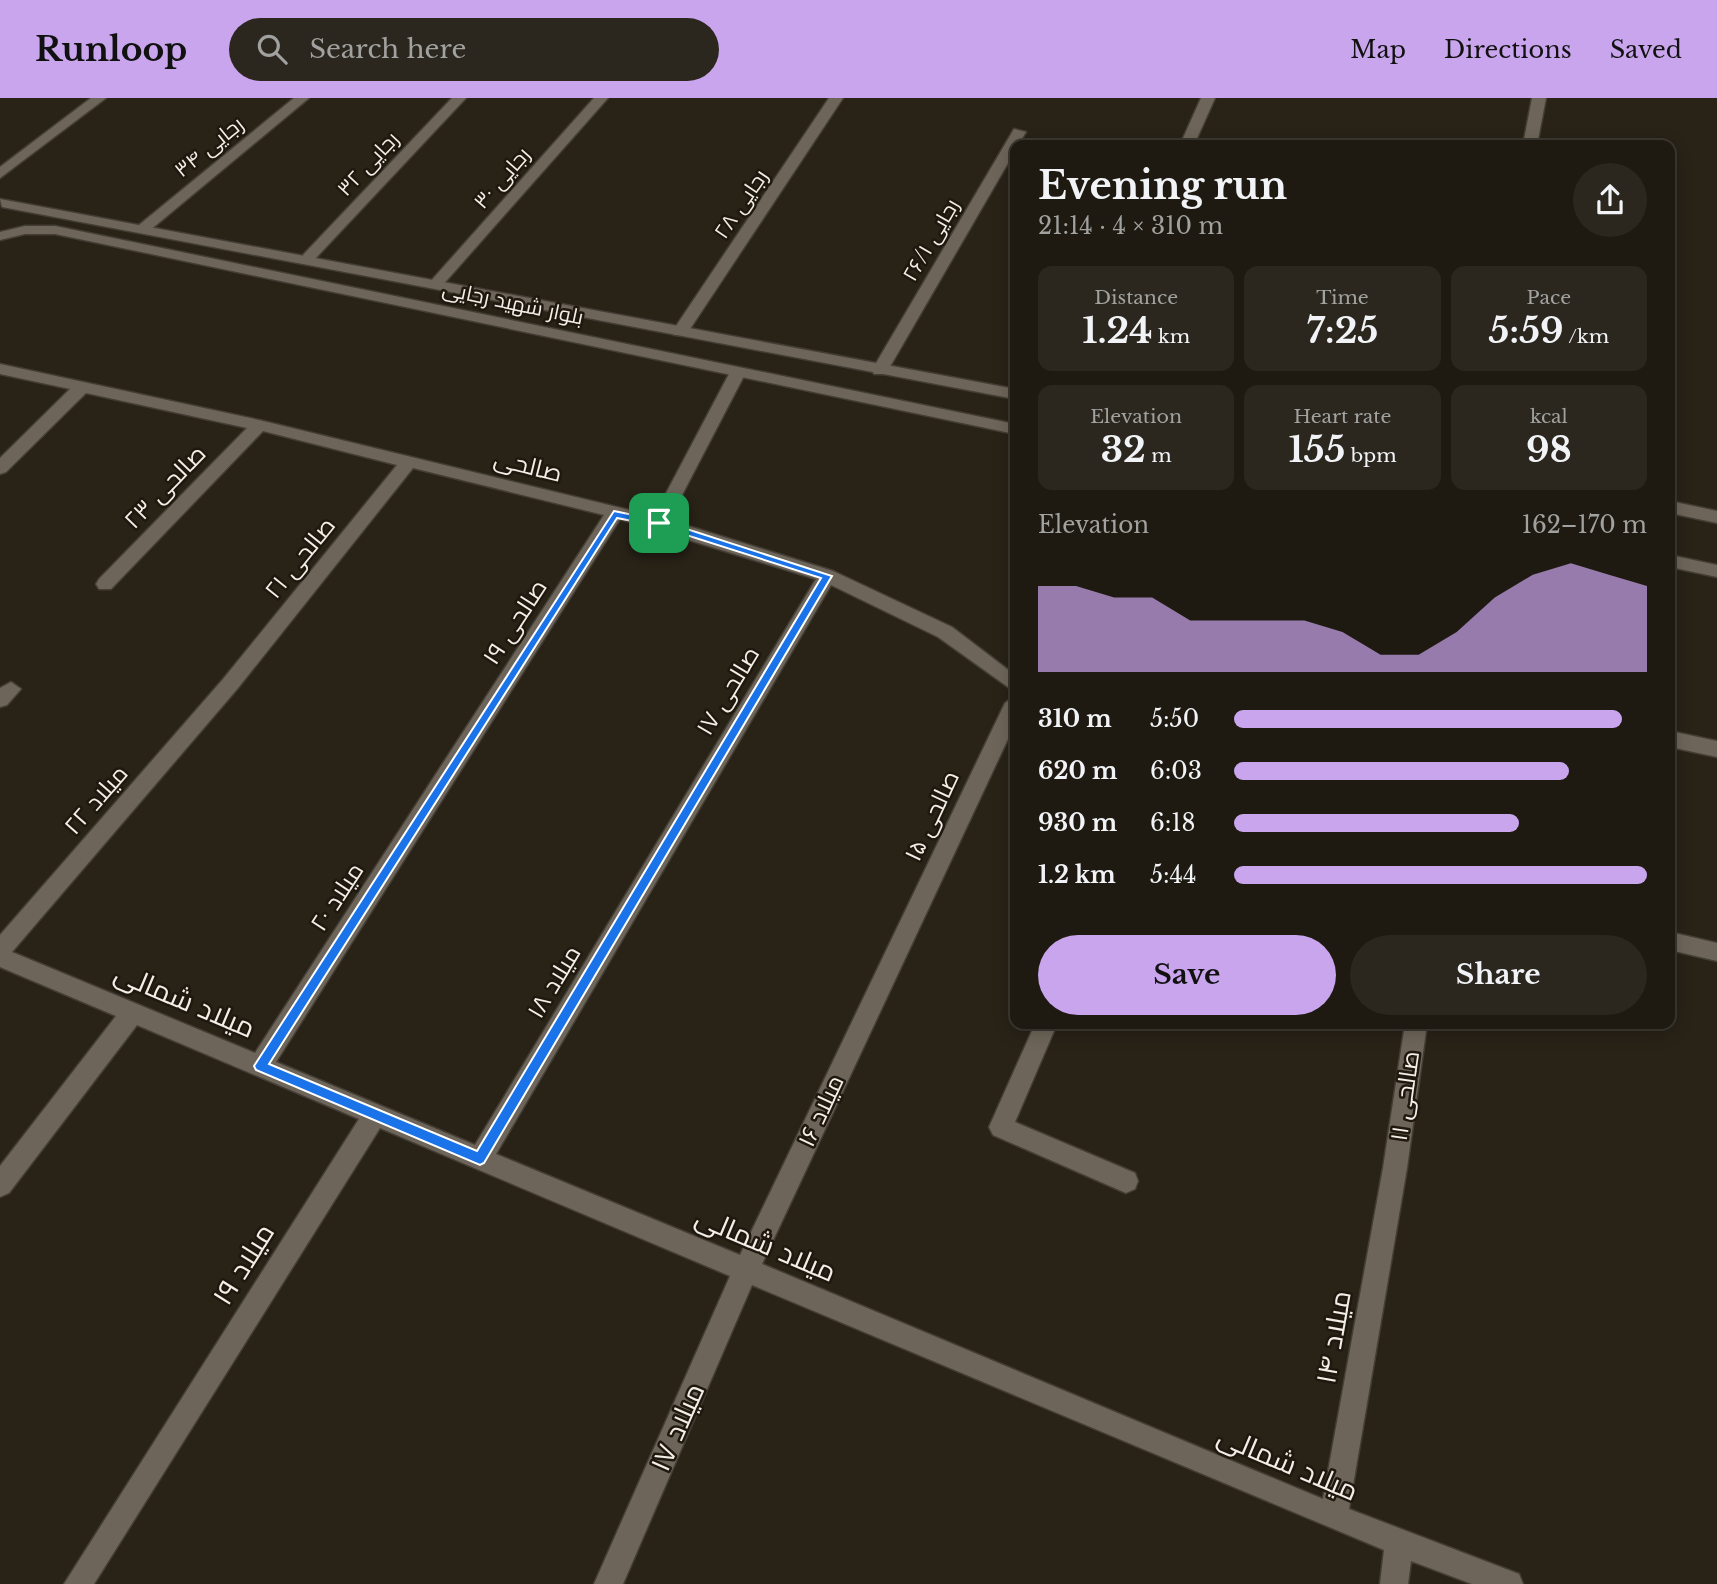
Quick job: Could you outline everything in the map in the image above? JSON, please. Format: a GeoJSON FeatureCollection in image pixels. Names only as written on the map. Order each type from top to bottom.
{"type":"FeatureCollection","features":[{"type":"Feature","properties":{"kind":"street"},"geometry":{"type":"LineString","coordinates":[[0,174],[99,98]]}},
{"type":"Feature","properties":{"kind":"street","name":"رجایی ۳۴"},"geometry":{"type":"LineString","coordinates":[[144,228],[302,98]]}},
{"type":"Feature","properties":{"kind":"street","name":"رجایی ۳۲"},"geometry":{"type":"LineString","coordinates":[[308,258],[460,98]]}},
{"type":"Feature","properties":{"kind":"street","name":"رجایی ۳۰"},"geometry":{"type":"LineString","coordinates":[[435,285],[601,98]]}},
{"type":"Feature","properties":{"kind":"street","name":"رجایی ۲۸"},"geometry":{"type":"LineString","coordinates":[[680,332],[836,98]]}},
{"type":"Feature","properties":{"kind":"street"},"geometry":{"type":"LineString","coordinates":[[1189,140],[1208,98]]}},
{"type":"Feature","properties":{"kind":"street"},"geometry":{"type":"LineString","coordinates":[[1531,140],[1539,98]]}},
{"type":"Feature","properties":{"kind":"street","name":"رجایی ۲۶/۱"},"geometry":{"type":"LineString","coordinates":[[1014,140],[1019,132]]}},
{"type":"Feature","properties":{"kind":"street","name":"رجایی ۲۶/۱"},"geometry":{"type":"LineString","coordinates":[[880,370],[1010,147]]}},
{"type":"Feature","properties":{"kind":"street"},"geometry":{"type":"LineString","coordinates":[[1,202],[8,212],[8,223],[1,236]]}},
{"type":"Feature","properties":{"kind":"street","name":"بلوار شهید رجایی"},"geometry":{"type":"LineString","coordinates":[[1,202],[308,258],[435,285],[1010,393]]}},
{"type":"Feature","properties":{"kind":"street","name":"بلوار شهید رجایی"},"geometry":{"type":"LineString","coordinates":[[1,236],[25,230],[55,230],[737,374],[1010,428]]}},
{"type":"Feature","properties":{"kind":"street","name":"صالحی"},"geometry":{"type":"LineString","coordinates":[[0,369],[259,425],[659,523],[827,576],[945,632],[1010,681]]}},
{"type":"Feature","properties":{"kind":"street"},"geometry":{"type":"LineString","coordinates":[[659,523],[737,374]]}},
{"type":"Feature","properties":{"kind":"street"},"geometry":{"type":"LineString","coordinates":[[0,468],[82,387]]}},
{"type":"Feature","properties":{"kind":"street","name":"صالحی ۲۳"},"geometry":{"type":"LineString","coordinates":[[105,584],[259,425]]}},
{"type":"Feature","properties":{"kind":"street","name":"صالحی ۲۱"},"geometry":{"type":"LineString","coordinates":[[231,683],[408,463]]}},
{"type":"Feature","properties":{"kind":"street"},"geometry":{"type":"LineString","coordinates":[[1675,508],[1717,517]]}},
{"type":"Feature","properties":{"kind":"street","name":"صالحی ۱۹"},"geometry":{"type":"LineString","coordinates":[[458,757],[614,514]]}},
{"type":"Feature","properties":{"kind":"street"},"geometry":{"type":"LineString","coordinates":[[1675,562],[1717,571]]}},
{"type":"Feature","properties":{"kind":"street","name":"صالحی ۱۷"},"geometry":{"type":"LineString","coordinates":[[674,833],[827,576]]}},
{"type":"Feature","properties":{"kind":"street","name":"میلاد ۲۲"},"geometry":{"type":"LineString","coordinates":[[0,954],[231,683]]}},
{"type":"Feature","properties":{"kind":"street","name":"صالحی ۱۵"},"geometry":{"type":"LineString","coordinates":[[897,951],[1010,713]]}},
{"type":"Feature","properties":{"kind":"street"},"geometry":{"type":"LineString","coordinates":[[1675,740],[1717,749]]}},
{"type":"Feature","properties":{"kind":"street","name":"میلاد ۲۰"},"geometry":{"type":"LineString","coordinates":[[260,1066],[458,757]]}},
{"type":"Feature","properties":{"kind":"street","name":"میلاد ۱۸"},"geometry":{"type":"LineString","coordinates":[[480,1158],[674,833]]}},
{"type":"Feature","properties":{"kind":"street"},"geometry":{"type":"LineString","coordinates":[[1675,942],[1717,952]]}},
{"type":"Feature","properties":{"kind":"street","name":"میلاد ۱۶"},"geometry":{"type":"LineString","coordinates":[[746,1270],[897,951]]}},
{"type":"Feature","properties":{"kind":"street","name":"میلاد شمالی"},"geometry":{"type":"LineString","coordinates":[[0,954],[132,1012],[1334,1517],[1509,1584]]}},
{"type":"Feature","properties":{"kind":"street"},"geometry":{"type":"LineString","coordinates":[[0,1185],[132,1012]]}},
{"type":"Feature","properties":{"kind":"street"},"geometry":{"type":"LineString","coordinates":[[1044,1029],[1001,1127],[1126,1181]]}},
{"type":"Feature","properties":{"kind":"street","name":"صالحی ۱۱"},"geometry":{"type":"LineString","coordinates":[[1395,1168],[1415,1029]]}},
{"type":"Feature","properties":{"kind":"street","name":"میلاد ۱۹"},"geometry":{"type":"LineString","coordinates":[[78,1584],[375,1114]]}},
{"type":"Feature","properties":{"kind":"street","name":"میلاد ۱۴"},"geometry":{"type":"LineString","coordinates":[[1334,1517],[1395,1168]]}},
{"type":"Feature","properties":{"kind":"street","name":"میلاد ۱۷"},"geometry":{"type":"LineString","coordinates":[[608,1584],[746,1270]]}},
{"type":"Feature","properties":{"kind":"street"},"geometry":{"type":"LineString","coordinates":[[1394,1584],[1399,1544]]}},
{"type":"Feature","properties":{"kind":"route"},"geometry":{"type":"LineString","coordinates":[[614,514],[659,523],[827,576],[480,1158],[260,1066],[614,514]]}}]}
